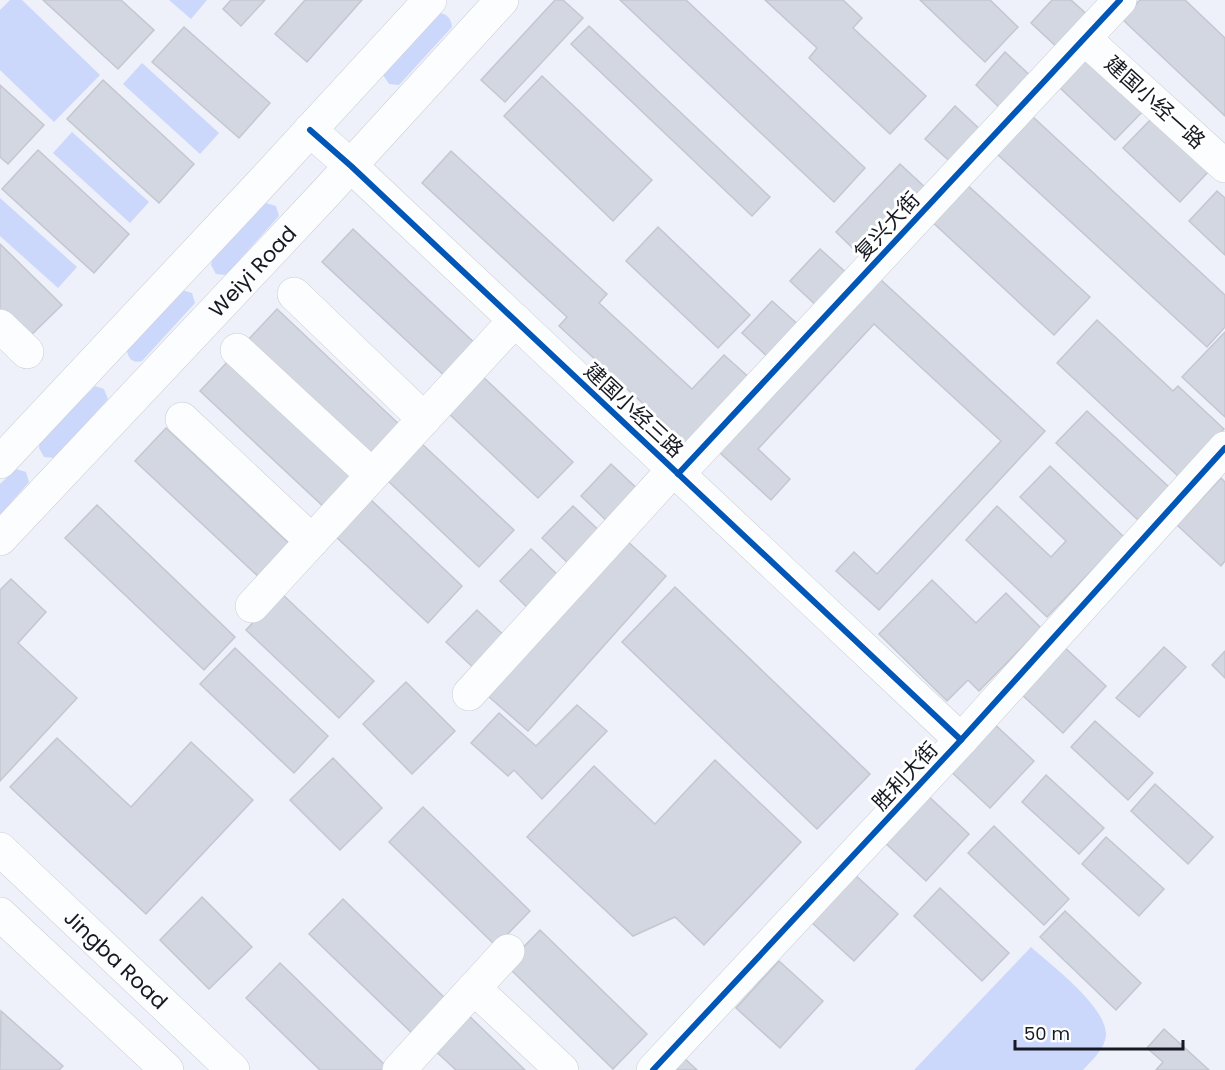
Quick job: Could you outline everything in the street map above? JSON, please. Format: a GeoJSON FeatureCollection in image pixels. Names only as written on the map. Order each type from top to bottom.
{"type":"FeatureCollection","features":[{"type":"Feature","properties":{"kind":"street"},"geometry":{"type":"LineString","coordinates":[[0,462],[430,0]]}},
{"type":"Feature","properties":{"kind":"street","name":"Weiyi Road"},"geometry":{"type":"LineString","coordinates":[[0,539],[351,166],[502,0]]}},
{"type":"Feature","properties":{"kind":"street","name":"复兴大街"},"geometry":{"type":"LineString","coordinates":[[469,694],[1120,0]]}},
{"type":"Feature","properties":{"kind":"street","name":"建国小经一路"},"geometry":{"type":"LineString","coordinates":[[1085,39],[1225,166]]}},
{"type":"Feature","properties":{"kind":"street","name":"建国小经三路"},"geometry":{"type":"LineString","coordinates":[[310,130],[961,740]]}},
{"type":"Feature","properties":{"kind":"street"},"geometry":{"type":"LineString","coordinates":[[1225,180],[1222,183],[1225,186]]}},
{"type":"Feature","properties":{"kind":"street"},"geometry":{"type":"LineString","coordinates":[[294,294],[424,419]]}},
{"type":"Feature","properties":{"kind":"street"},"geometry":{"type":"LineString","coordinates":[[252,606],[515,320]]}},
{"type":"Feature","properties":{"kind":"street"},"geometry":{"type":"LineString","coordinates":[[0,326],[27,352]]}},
{"type":"Feature","properties":{"kind":"street"},"geometry":{"type":"LineString","coordinates":[[237,350],[372,476]]}},
{"type":"Feature","properties":{"kind":"street"},"geometry":{"type":"LineString","coordinates":[[182,419],[312,541]]}},
{"type":"Feature","properties":{"kind":"street","name":"胜利大街"},"geometry":{"type":"LineString","coordinates":[[653,1070],[961,740],[1225,448]]}},
{"type":"Feature","properties":{"kind":"street","name":"Jingba Road"},"geometry":{"type":"LineString","coordinates":[[0,849],[233,1070]]}},
{"type":"Feature","properties":{"kind":"street"},"geometry":{"type":"LineString","coordinates":[[0,914],[167,1070]]}},
{"type":"Feature","properties":{"kind":"street"},"geometry":{"type":"LineString","coordinates":[[406,1067],[508,951]]}},
{"type":"Feature","properties":{"kind":"street"},"geometry":{"type":"LineString","coordinates":[[474,987],[562,1070]]}},
{"type":"Feature","properties":{"kind":"shaded area"},"geometry":{"type":"Polygon","coordinates":[[[10,0],[22,0],[100,75],[54,122],[0,70],[0,10],[10,0]]]}},
{"type":"Feature","properties":{"kind":"shaded area"},"geometry":{"type":"Polygon","coordinates":[[[169,0],[207,0],[191,19],[169,0]]]}},
{"type":"Feature","properties":{"kind":"shaded area"},"geometry":{"type":"Polygon","coordinates":[[[439,13],[448,17],[452,27],[399,85],[389,84],[383,75],[439,13]]]}},
{"type":"Feature","properties":{"kind":"shaded area"},"geometry":{"type":"Polygon","coordinates":[[[142,63],[219,133],[200,154],[123,84],[142,63]]]}},
{"type":"Feature","properties":{"kind":"shaded area"},"geometry":{"type":"Polygon","coordinates":[[[72,132],[149,202],[130,223],[53,153],[72,132]]]}},
{"type":"Feature","properties":{"kind":"shaded area"},"geometry":{"type":"Polygon","coordinates":[[[0,198],[77,267],[58,288],[0,236],[0,198]]]}},
{"type":"Feature","properties":{"kind":"shaded area"},"geometry":{"type":"Polygon","coordinates":[[[266,203],[276,206],[279,216],[226,275],[216,274],[211,265],[212,260],[266,203]]]}},
{"type":"Feature","properties":{"kind":"shaded area"},"geometry":{"type":"Polygon","coordinates":[[[182,290],[192,293],[195,303],[142,361],[130,359],[127,346],[182,290]]]}},
{"type":"Feature","properties":{"kind":"shaded area"},"geometry":{"type":"Polygon","coordinates":[[[95,386],[104,389],[108,399],[55,458],[44,457],[39,448],[40,442],[95,386]]]}},
{"type":"Feature","properties":{"kind":"shaded area"},"geometry":{"type":"Polygon","coordinates":[[[16,469],[26,472],[29,482],[0,515],[0,484],[16,469]]]}},
{"type":"Feature","properties":{"kind":"shaded area"},"geometry":{"type":"Polygon","coordinates":[[[1031,947],[1076,987],[1098,1012],[1104,1024],[1106,1035],[1103,1045],[1083,1070],[914,1070],[1031,947]]]}},
{"type":"Feature","properties":{"kind":"building"},"geometry":{"type":"Polygon","coordinates":[[[43,0],[121,0],[154,30],[118,69],[43,0]]]}},
{"type":"Feature","properties":{"kind":"building"},"geometry":{"type":"Polygon","coordinates":[[[231,0],[265,0],[241,26],[223,9],[231,0]]]}},
{"type":"Feature","properties":{"kind":"building"},"geometry":{"type":"Polygon","coordinates":[[[305,0],[362,0],[307,62],[275,34],[305,0]]]}},
{"type":"Feature","properties":{"kind":"building"},"geometry":{"type":"Polygon","coordinates":[[[555,0],[563,0],[583,18],[505,102],[481,80],[555,0]]]}},
{"type":"Feature","properties":{"kind":"building"},"geometry":{"type":"Polygon","coordinates":[[[620,0],[686,0],[865,168],[834,202],[620,0]]]}},
{"type":"Feature","properties":{"kind":"building"},"geometry":{"type":"Polygon","coordinates":[[[765,0],[843,0],[862,18],[853,28],[926,96],[890,134],[809,58],[817,48],[765,0]]]}},
{"type":"Feature","properties":{"kind":"building"},"geometry":{"type":"Polygon","coordinates":[[[920,0],[990,0],[1018,27],[985,62],[920,0]]]}},
{"type":"Feature","properties":{"kind":"building"},"geometry":{"type":"Polygon","coordinates":[[[1052,0],[1071,0],[1091,18],[1061,51],[1031,23],[1052,0]]]}},
{"type":"Feature","properties":{"kind":"building"},"geometry":{"type":"Polygon","coordinates":[[[1140,0],[1185,0],[1225,38],[1225,116],[1122,19],[1140,0]]]}},
{"type":"Feature","properties":{"kind":"building"},"geometry":{"type":"Polygon","coordinates":[[[589,26],[770,197],[752,216],[571,44],[589,26]]]}},
{"type":"Feature","properties":{"kind":"building"},"geometry":{"type":"Polygon","coordinates":[[[184,27],[270,103],[239,138],[152,62],[184,27]]]}},
{"type":"Feature","properties":{"kind":"building"},"geometry":{"type":"Polygon","coordinates":[[[1005,52],[1035,80],[1005,113],[976,85],[1005,52]]]}},
{"type":"Feature","properties":{"kind":"building"},"geometry":{"type":"Polygon","coordinates":[[[1087,56],[1144,110],[1115,140],[1058,86],[1087,56]]]}},
{"type":"Feature","properties":{"kind":"building"},"geometry":{"type":"Polygon","coordinates":[[[542,76],[652,180],[613,221],[504,116],[542,76]]]}},
{"type":"Feature","properties":{"kind":"building"},"geometry":{"type":"Polygon","coordinates":[[[103,80],[194,164],[159,203],[67,119],[103,80]]]}},
{"type":"Feature","properties":{"kind":"building"},"geometry":{"type":"Polygon","coordinates":[[[0,85],[44,125],[8,164],[0,157],[0,85]]]}},
{"type":"Feature","properties":{"kind":"building"},"geometry":{"type":"Polygon","coordinates":[[[955,106],[985,134],[955,166],[925,139],[955,106]]]}},
{"type":"Feature","properties":{"kind":"building"},"geometry":{"type":"Polygon","coordinates":[[[1032,116],[1225,295],[1225,327],[1207,347],[997,154],[1032,116]]]}},
{"type":"Feature","properties":{"kind":"building"},"geometry":{"type":"Polygon","coordinates":[[[1152,118],[1208,172],[1180,202],[1123,148],[1152,118]]]}},
{"type":"Feature","properties":{"kind":"building"},"geometry":{"type":"Polygon","coordinates":[[[38,150],[129,234],[94,273],[2,189],[38,150]]]}},
{"type":"Feature","properties":{"kind":"building"},"geometry":{"type":"Polygon","coordinates":[[[451,151],[607,294],[599,303],[692,389],[724,355],[752,380],[690,447],[559,326],[567,317],[422,183],[451,151]]]}},
{"type":"Feature","properties":{"kind":"building"},"geometry":{"type":"Polygon","coordinates":[[[900,164],[929,191],[865,260],[836,232],[900,164]]]}},
{"type":"Feature","properties":{"kind":"building"},"geometry":{"type":"Polygon","coordinates":[[[964,182],[1090,297],[1054,335],[928,218],[964,182]]]}},
{"type":"Feature","properties":{"kind":"building"},"geometry":{"type":"Polygon","coordinates":[[[1217,191],[1225,198],[1225,255],[1189,221],[1217,191]]]}},
{"type":"Feature","properties":{"kind":"building"},"geometry":{"type":"Polygon","coordinates":[[[658,227],[750,315],[718,348],[626,261],[658,227]]]}},
{"type":"Feature","properties":{"kind":"building"},"geometry":{"type":"Polygon","coordinates":[[[353,229],[480,348],[450,381],[322,262],[353,229]]]}},
{"type":"Feature","properties":{"kind":"building"},"geometry":{"type":"Polygon","coordinates":[[[0,244],[62,305],[22,344],[0,322],[0,244]]]}},
{"type":"Feature","properties":{"kind":"building"},"geometry":{"type":"Polygon","coordinates":[[[820,249],[850,276],[820,309],[790,281],[820,249]]]}},
{"type":"Feature","properties":{"kind":"building"},"geometry":{"type":"Polygon","coordinates":[[[880,279],[1045,431],[879,610],[836,571],[854,552],[877,574],[1001,441],[874,324],[758,449],[790,479],[771,500],[719,452],[880,279]]]}},
{"type":"Feature","properties":{"kind":"building"},"geometry":{"type":"Polygon","coordinates":[[[772,301],[802,328],[772,361],[742,333],[772,301]]]}},
{"type":"Feature","properties":{"kind":"building"},"geometry":{"type":"Polygon","coordinates":[[[277,309],[404,429],[374,462],[246,342],[277,309]]]}},
{"type":"Feature","properties":{"kind":"building"},"geometry":{"type":"Polygon","coordinates":[[[1097,320],[1173,391],[1178,386],[1224,429],[1179,477],[1057,363],[1097,320]]]}},
{"type":"Feature","properties":{"kind":"building"},"geometry":{"type":"Polygon","coordinates":[[[1225,332],[1225,417],[1182,377],[1225,332]]]}},
{"type":"Feature","properties":{"kind":"building"},"geometry":{"type":"Polygon","coordinates":[[[231,358],[358,477],[327,510],[200,391],[231,358]]]}},
{"type":"Feature","properties":{"kind":"building"},"geometry":{"type":"Polygon","coordinates":[[[480,374],[573,462],[538,498],[445,410],[480,374]]]}},
{"type":"Feature","properties":{"kind":"building"},"geometry":{"type":"Polygon","coordinates":[[[1087,411],[1169,487],[1138,520],[1056,443],[1087,411]]]}},
{"type":"Feature","properties":{"kind":"building"},"geometry":{"type":"Polygon","coordinates":[[[166,428],[294,548],[263,581],[135,461],[166,428]]]}},
{"type":"Feature","properties":{"kind":"building"},"geometry":{"type":"Polygon","coordinates":[[[421,443],[514,530],[479,567],[386,479],[421,443]]]}},
{"type":"Feature","properties":{"kind":"building"},"geometry":{"type":"Polygon","coordinates":[[[611,464],[644,495],[613,527],[581,496],[611,464]]]}},
{"type":"Feature","properties":{"kind":"building"},"geometry":{"type":"Polygon","coordinates":[[[1050,466],[1124,537],[1047,617],[966,540],[997,506],[1051,557],[1066,541],[1020,497],[1050,466]]]}},
{"type":"Feature","properties":{"kind":"building"},"geometry":{"type":"Polygon","coordinates":[[[1221,478],[1225,482],[1225,561],[1221,566],[1177,525],[1221,478]]]}},
{"type":"Feature","properties":{"kind":"building"},"geometry":{"type":"Polygon","coordinates":[[[369,498],[462,586],[428,623],[334,535],[369,498]]]}},
{"type":"Feature","properties":{"kind":"building"},"geometry":{"type":"Polygon","coordinates":[[[97,505],[235,637],[204,670],[65,538],[97,505]]]}},
{"type":"Feature","properties":{"kind":"building"},"geometry":{"type":"Polygon","coordinates":[[[573,506],[606,537],[575,570],[542,538],[573,506]]]}},
{"type":"Feature","properties":{"kind":"building"},"geometry":{"type":"Polygon","coordinates":[[[627,541],[666,576],[528,731],[488,696],[627,541]]]}},
{"type":"Feature","properties":{"kind":"building"},"geometry":{"type":"Polygon","coordinates":[[[531,549],[564,581],[533,613],[500,581],[531,549]]]}},
{"type":"Feature","properties":{"kind":"building"},"geometry":{"type":"Polygon","coordinates":[[[11,579],[46,612],[18,643],[77,698],[0,781],[0,590],[11,579]]]}},
{"type":"Feature","properties":{"kind":"building"},"geometry":{"type":"Polygon","coordinates":[[[932,580],[976,623],[1006,593],[1041,628],[979,691],[968,680],[947,701],[879,634],[932,580]]]}},
{"type":"Feature","properties":{"kind":"building"},"geometry":{"type":"Polygon","coordinates":[[[675,587],[870,774],[817,829],[622,642],[675,587]]]}},
{"type":"Feature","properties":{"kind":"building"},"geometry":{"type":"Polygon","coordinates":[[[281,593],[374,681],[339,718],[246,630],[281,593]]]}},
{"type":"Feature","properties":{"kind":"building"},"geometry":{"type":"Polygon","coordinates":[[[477,610],[510,641],[479,673],[446,642],[477,610]]]}},
{"type":"Feature","properties":{"kind":"building"},"geometry":{"type":"Polygon","coordinates":[[[1062,645],[1106,686],[1063,733],[1019,692],[1062,645]]]}},
{"type":"Feature","properties":{"kind":"building"},"geometry":{"type":"Polygon","coordinates":[[[1164,647],[1186,667],[1139,717],[1116,698],[1164,647]]]}},
{"type":"Feature","properties":{"kind":"building"},"geometry":{"type":"Polygon","coordinates":[[[235,648],[328,736],[294,773],[200,684],[235,648]]]}},
{"type":"Feature","properties":{"kind":"building"},"geometry":{"type":"Polygon","coordinates":[[[1225,651],[1225,678],[1212,665],[1225,651]]]}},
{"type":"Feature","properties":{"kind":"building"},"geometry":{"type":"Polygon","coordinates":[[[406,682],[455,731],[412,774],[363,724],[406,682]]]}},
{"type":"Feature","properties":{"kind":"building"},"geometry":{"type":"Polygon","coordinates":[[[577,705],[607,731],[542,799],[514,770],[508,776],[471,743],[499,713],[536,746],[577,705]]]}},
{"type":"Feature","properties":{"kind":"building"},"geometry":{"type":"Polygon","coordinates":[[[990,720],[1034,761],[990,808],[946,767],[990,720]]]}},
{"type":"Feature","properties":{"kind":"building"},"geometry":{"type":"Polygon","coordinates":[[[1095,721],[1153,773],[1128,800],[1071,747],[1095,721]]]}},
{"type":"Feature","properties":{"kind":"building"},"geometry":{"type":"Polygon","coordinates":[[[57,738],[131,807],[191,742],[253,800],[146,914],[10,787],[57,738]]]}},
{"type":"Feature","properties":{"kind":"building"},"geometry":{"type":"Polygon","coordinates":[[[333,758],[382,808],[340,850],[290,800],[333,758]]]}},
{"type":"Feature","properties":{"kind":"building"},"geometry":{"type":"Polygon","coordinates":[[[715,760],[801,842],[704,945],[675,917],[633,936],[527,837],[594,766],[655,824],[715,760]]]}},
{"type":"Feature","properties":{"kind":"building"},"geometry":{"type":"Polygon","coordinates":[[[1046,775],[1104,828],[1079,854],[1022,802],[1046,775]]]}},
{"type":"Feature","properties":{"kind":"building"},"geometry":{"type":"Polygon","coordinates":[[[1155,784],[1213,837],[1188,864],[1131,811],[1155,784]]]}},
{"type":"Feature","properties":{"kind":"building"},"geometry":{"type":"Polygon","coordinates":[[[925,793],[969,834],[926,881],[882,840],[925,793]]]}},
{"type":"Feature","properties":{"kind":"building"},"geometry":{"type":"Polygon","coordinates":[[[423,807],[530,911],[496,946],[389,842],[423,807]]]}},
{"type":"Feature","properties":{"kind":"building"},"geometry":{"type":"Polygon","coordinates":[[[994,826],[1069,899],[1044,925],[968,853],[994,826]]]}},
{"type":"Feature","properties":{"kind":"building"},"geometry":{"type":"Polygon","coordinates":[[[1106,837],[1164,889],[1139,916],[1082,864],[1106,837]]]}},
{"type":"Feature","properties":{"kind":"building"},"geometry":{"type":"Polygon","coordinates":[[[854,874],[898,914],[854,961],[810,921],[854,874]]]}},
{"type":"Feature","properties":{"kind":"building"},"geometry":{"type":"Polygon","coordinates":[[[940,888],[1009,953],[982,981],[914,916],[940,888]]]}},
{"type":"Feature","properties":{"kind":"building"},"geometry":{"type":"Polygon","coordinates":[[[202,897],[252,947],[209,989],[160,940],[202,897]]]}},
{"type":"Feature","properties":{"kind":"building"},"geometry":{"type":"Polygon","coordinates":[[[343,899],[450,1003],[416,1037],[309,934],[343,899]]]}},
{"type":"Feature","properties":{"kind":"building"},"geometry":{"type":"Polygon","coordinates":[[[1065,911],[1141,983],[1116,1010],[1040,937],[1065,911]]]}},
{"type":"Feature","properties":{"kind":"building"},"geometry":{"type":"Polygon","coordinates":[[[540,930],[647,1034],[613,1069],[506,965],[540,930]]]}},
{"type":"Feature","properties":{"kind":"building"},"geometry":{"type":"Polygon","coordinates":[[[779,961],[823,1001],[780,1048],[736,1008],[779,961]]]}},
{"type":"Feature","properties":{"kind":"building"},"geometry":{"type":"Polygon","coordinates":[[[280,963],[387,1067],[384,1070],[320,1070],[246,998],[280,963]]]}},
{"type":"Feature","properties":{"kind":"building"},"geometry":{"type":"Polygon","coordinates":[[[1,1011],[63,1066],[59,1070],[0,1070],[1,1011]]]}},
{"type":"Feature","properties":{"kind":"building"},"geometry":{"type":"Polygon","coordinates":[[[464,1011],[525,1070],[456,1070],[430,1046],[464,1011]]]}},
{"type":"Feature","properties":{"kind":"building"},"geometry":{"type":"Polygon","coordinates":[[[1164,1029],[1209,1070],[1156,1070],[1163,1062],[1147,1048],[1164,1029]]]}},
{"type":"Feature","properties":{"kind":"building"},"geometry":{"type":"Polygon","coordinates":[[[682,1056],[697,1070],[670,1070],[682,1056]]]}},
{"type":"Feature","properties":{"kind":"cycle path"},"geometry":{"type":"LineString","coordinates":[[678,474],[1120,0]]}},
{"type":"Feature","properties":{"kind":"cycle path"},"geometry":{"type":"LineString","coordinates":[[310,130],[961,740]]}},
{"type":"Feature","properties":{"kind":"cycle path"},"geometry":{"type":"LineString","coordinates":[[653,1070],[961,740],[1225,448]]}}]}
